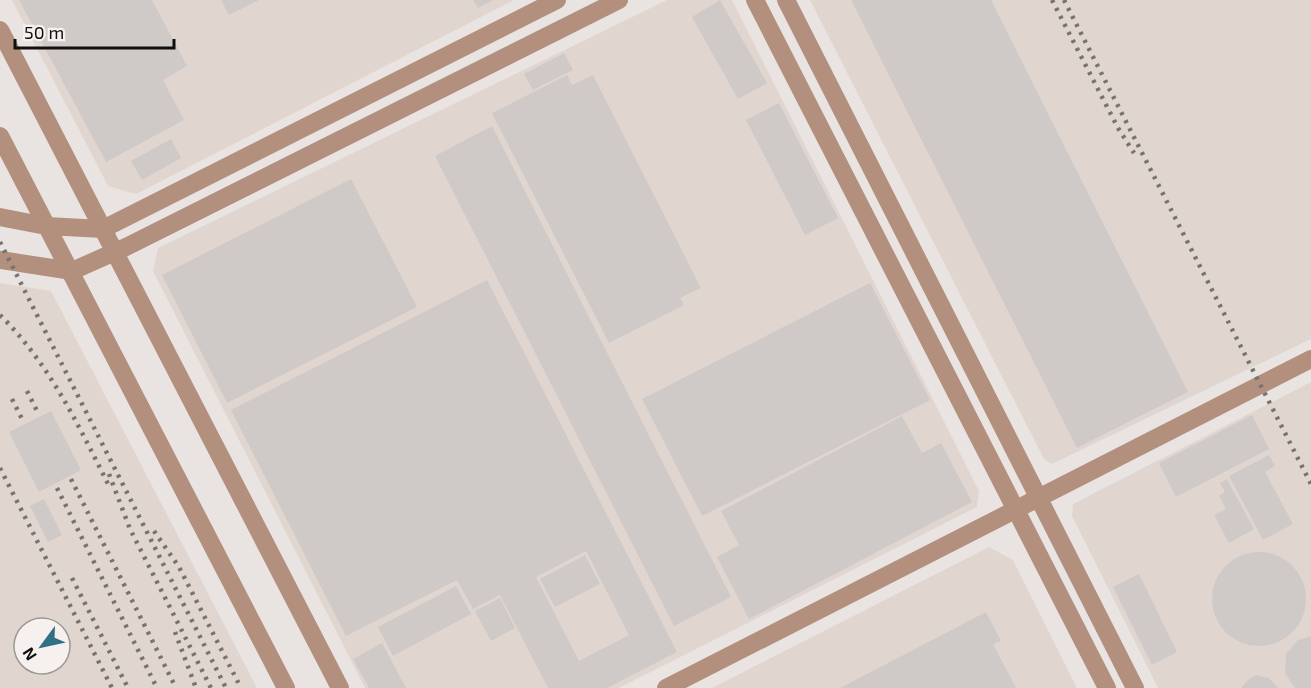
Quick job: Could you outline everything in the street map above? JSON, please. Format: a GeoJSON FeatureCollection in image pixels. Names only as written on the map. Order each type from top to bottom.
{"type":"FeatureCollection","features":[{"type":"Feature","properties":{"kind":"street"},"geometry":{"type":"LineString","coordinates":[[0,217],[46,226],[103,229],[557,0]]}},
{"type":"Feature","properties":{"kind":"street"},"geometry":{"type":"LineString","coordinates":[[0,260],[72,271],[619,0]]}},
{"type":"Feature","properties":{"kind":"street"},"geometry":{"type":"LineString","coordinates":[[755,0],[1018,510],[1107,688]]}},
{"type":"Feature","properties":{"kind":"street"},"geometry":{"type":"LineString","coordinates":[[786,0],[1135,688]]}},
{"type":"Feature","properties":{"kind":"street"},"geometry":{"type":"LineString","coordinates":[[0,30],[340,688]]}},
{"type":"Feature","properties":{"kind":"street"},"geometry":{"type":"LineString","coordinates":[[0,136],[72,271],[286,688]]}},
{"type":"Feature","properties":{"kind":"street"},"geometry":{"type":"LineString","coordinates":[[666,688],[1311,359]]}},
{"type":"Feature","properties":{"kind":"shaded area"},"geometry":{"type":"Polygon","coordinates":[[[12,0],[514,0],[136,194],[108,186],[12,0]]]}},
{"type":"Feature","properties":{"kind":"shaded area"},"geometry":{"type":"Polygon","coordinates":[[[667,0],[732,0],[979,491],[977,507],[619,688],[365,688],[153,271],[158,248],[667,0]]]}},
{"type":"Feature","properties":{"kind":"shaded area"},"geometry":{"type":"Polygon","coordinates":[[[810,0],[1311,0],[1311,339],[1052,464],[1044,459],[810,0]]]}},
{"type":"Feature","properties":{"kind":"shaded area"},"geometry":{"type":"Polygon","coordinates":[[[0,283],[51,291],[257,688],[0,688],[0,283]]]}},
{"type":"Feature","properties":{"kind":"shaded area"},"geometry":{"type":"Polygon","coordinates":[[[1311,382],[1311,688],[1158,688],[1072,516],[1073,504],[1311,382]]]}},
{"type":"Feature","properties":{"kind":"shaded area"},"geometry":{"type":"Polygon","coordinates":[[[989,547],[1013,560],[1077,688],[712,688],[989,547]]]}},
{"type":"Feature","properties":{"kind":"building"},"geometry":{"type":"Polygon","coordinates":[[[19,0],[152,0],[187,66],[163,80],[184,120],[106,162],[19,0]]]}},
{"type":"Feature","properties":{"kind":"building"},"geometry":{"type":"Polygon","coordinates":[[[221,0],[259,0],[229,15],[221,0]]]}},
{"type":"Feature","properties":{"kind":"building"},"geometry":{"type":"Polygon","coordinates":[[[473,0],[493,0],[478,8],[473,0]]]}},
{"type":"Feature","properties":{"kind":"building"},"geometry":{"type":"Polygon","coordinates":[[[720,0],[767,83],[738,99],[692,17],[720,0]]]}},
{"type":"Feature","properties":{"kind":"building"},"geometry":{"type":"Polygon","coordinates":[[[851,0],[991,0],[1188,392],[1077,448],[851,0]]]}},
{"type":"Feature","properties":{"kind":"building"},"geometry":{"type":"Polygon","coordinates":[[[564,53],[573,70],[533,90],[524,74],[564,53]]]}},
{"type":"Feature","properties":{"kind":"building"},"geometry":{"type":"Polygon","coordinates":[[[567,75],[572,85],[593,75],[701,288],[680,298],[684,305],[609,343],[492,113],[567,75]]]}},
{"type":"Feature","properties":{"kind":"building"},"geometry":{"type":"Polygon","coordinates":[[[779,103],[838,218],[805,235],[746,120],[779,103]]]}},
{"type":"Feature","properties":{"kind":"building"},"geometry":{"type":"Polygon","coordinates":[[[492,126],[731,597],[674,626],[435,156],[492,126]]]}},
{"type":"Feature","properties":{"kind":"building"},"geometry":{"type":"Polygon","coordinates":[[[171,139],[181,158],[142,180],[131,161],[171,139]]]}},
{"type":"Feature","properties":{"kind":"building"},"geometry":{"type":"Polygon","coordinates":[[[351,179],[417,307],[227,403],[162,275],[351,179]]]}},
{"type":"Feature","properties":{"kind":"building"},"geometry":{"type":"Polygon","coordinates":[[[487,280],[677,652],[607,688],[548,688],[500,595],[473,609],[457,580],[346,636],[231,410],[487,280]],[[586,551],[536,577],[579,661],[629,635],[586,551]]]}},
{"type":"Feature","properties":{"kind":"building"},"geometry":{"type":"Polygon","coordinates":[[[870,283],[930,400],[702,516],[642,399],[870,283]]]}},
{"type":"Feature","properties":{"kind":"building"},"geometry":{"type":"Polygon","coordinates":[[[51,411],[81,470],[39,492],[9,432],[51,411]]]}},
{"type":"Feature","properties":{"kind":"building"},"geometry":{"type":"Polygon","coordinates":[[[1252,415],[1269,449],[1176,497],[1159,463],[1252,415]]]}},
{"type":"Feature","properties":{"kind":"building"},"geometry":{"type":"Polygon","coordinates":[[[902,416],[922,453],[941,443],[972,502],[749,619],[717,557],[739,545],[721,511],[902,416]]]}},
{"type":"Feature","properties":{"kind":"building"},"geometry":{"type":"Polygon","coordinates":[[[1269,455],[1275,466],[1265,472],[1293,524],[1263,540],[1229,476],[1269,455]]]}},
{"type":"Feature","properties":{"kind":"building"},"geometry":{"type":"Polygon","coordinates":[[[1227,479],[1254,529],[1229,543],[1214,515],[1226,509],[1219,496],[1225,492],[1220,483],[1227,479]]]}},
{"type":"Feature","properties":{"kind":"building"},"geometry":{"type":"Polygon","coordinates":[[[44,499],[62,535],[48,542],[30,506],[44,499]]]}},
{"type":"Feature","properties":{"kind":"building"},"geometry":{"type":"Polygon","coordinates":[[[1259,552],[1277,555],[1293,565],[1303,581],[1306,599],[1303,617],[1293,633],[1277,643],[1259,646],[1241,643],[1225,633],[1215,617],[1212,599],[1215,581],[1225,565],[1241,555],[1259,552]]]}},
{"type":"Feature","properties":{"kind":"building"},"geometry":{"type":"Polygon","coordinates":[[[585,555],[600,584],[555,607],[540,579],[585,555]]]}},
{"type":"Feature","properties":{"kind":"building"},"geometry":{"type":"Polygon","coordinates":[[[1139,574],[1177,652],[1152,665],[1113,587],[1139,574]]]}},
{"type":"Feature","properties":{"kind":"building"},"geometry":{"type":"Polygon","coordinates":[[[456,586],[471,614],[393,656],[378,627],[456,586]]]}},
{"type":"Feature","properties":{"kind":"building"},"geometry":{"type":"Polygon","coordinates":[[[500,598],[515,628],[491,641],[475,611],[500,598]]]}},
{"type":"Feature","properties":{"kind":"building"},"geometry":{"type":"Polygon","coordinates":[[[986,612],[1001,641],[993,644],[1016,688],[840,688],[986,612]]]}},
{"type":"Feature","properties":{"kind":"building"},"geometry":{"type":"Polygon","coordinates":[[[1311,636],[1311,688],[1295,688],[1285,673],[1286,654],[1298,640],[1311,636]]]}},
{"type":"Feature","properties":{"kind":"building"},"geometry":{"type":"Polygon","coordinates":[[[382,643],[406,688],[369,688],[353,659],[382,643]]]}},
{"type":"Feature","properties":{"kind":"building"},"geometry":{"type":"Polygon","coordinates":[[[1256,675],[1269,678],[1278,688],[1241,688],[1256,675]]]}},
{"type":"Feature","properties":{"kind":"railway"},"geometry":{"type":"LineString","coordinates":[[1052,0],[1118,128],[1134,153]]}},
{"type":"Feature","properties":{"kind":"railway"},"geometry":{"type":"LineString","coordinates":[[1064,0],[1311,484]]}},
{"type":"Feature","properties":{"kind":"railway"},"geometry":{"type":"LineString","coordinates":[[0,242],[226,688]]}},
{"type":"Feature","properties":{"kind":"railway"},"geometry":{"type":"LineString","coordinates":[[0,315],[17,333],[47,373],[108,484]]}},
{"type":"Feature","properties":{"kind":"railway"},"geometry":{"type":"LineString","coordinates":[[27,391],[39,415]]}},
{"type":"Feature","properties":{"kind":"railway"},"geometry":{"type":"LineString","coordinates":[[12,399],[23,421]]}},
{"type":"Feature","properties":{"kind":"railway"},"geometry":{"type":"LineString","coordinates":[[0,468],[112,688]]}},
{"type":"Feature","properties":{"kind":"railway"},"geometry":{"type":"LineString","coordinates":[[109,474],[130,529],[211,688]]}},
{"type":"Feature","properties":{"kind":"railway"},"geometry":{"type":"LineString","coordinates":[[71,479],[176,688]]}},
{"type":"Feature","properties":{"kind":"railway"},"geometry":{"type":"LineString","coordinates":[[57,488],[157,688]]}},
{"type":"Feature","properties":{"kind":"railway"},"geometry":{"type":"LineString","coordinates":[[154,531],[179,567],[241,688]]}},
{"type":"Feature","properties":{"kind":"railway"},"geometry":{"type":"LineString","coordinates":[[72,578],[128,688]]}},
{"type":"Feature","properties":{"kind":"railway"},"geometry":{"type":"LineString","coordinates":[[175,632],[196,688]]}}]}
